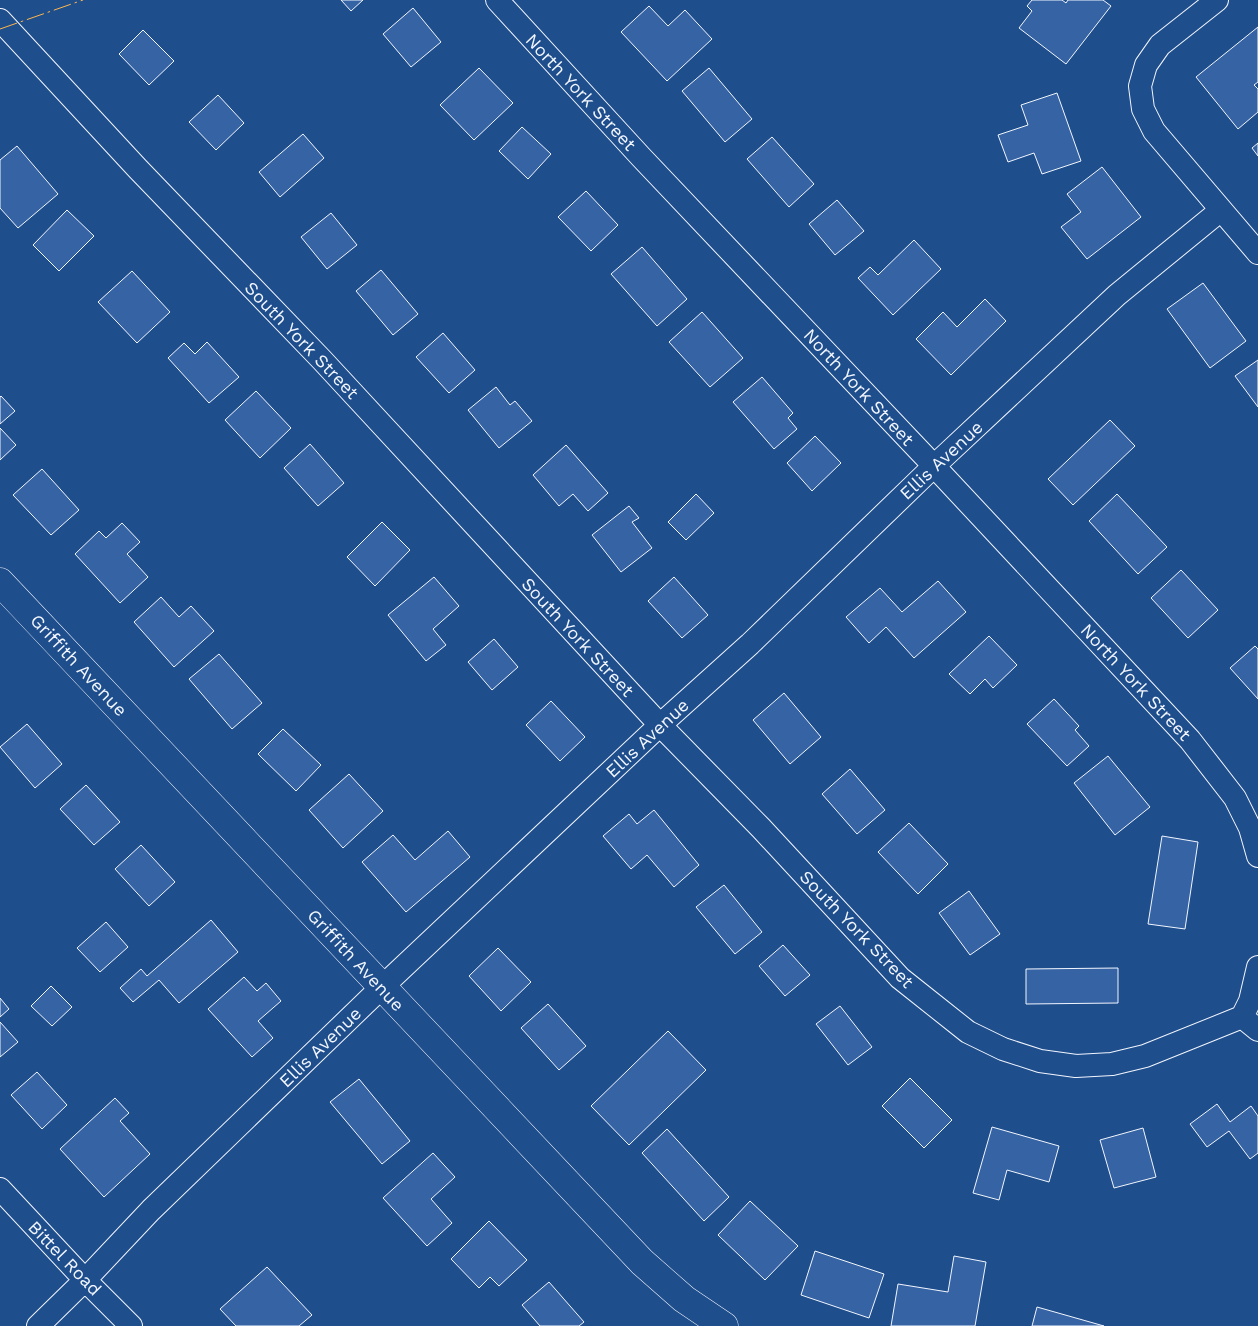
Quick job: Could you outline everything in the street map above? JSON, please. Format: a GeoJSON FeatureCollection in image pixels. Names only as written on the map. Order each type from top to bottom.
{"type":"FeatureCollection","features":[{"type":"Feature","properties":{"kind":"street","name":"North York Street"},"geometry":{"type":"LineString","coordinates":[[497,0],[641,157],[1190,740],[1235,798],[1250,828],[1258,856]]}},
{"type":"Feature","properties":{"kind":"street"},"geometry":{"type":"LineString","coordinates":[[1217,0],[1160,45],[1146,65],[1140,86],[1143,109],[1154,131],[1258,253]]}},
{"type":"Feature","properties":{"kind":"street","name":"South York Street"},"geometry":{"type":"LineString","coordinates":[[0,20],[138,169],[322,360],[660,725],[761,828],[900,978],[968,1032],[1003,1049],[1040,1061],[1076,1066],[1112,1064],[1145,1056],[1250,1023]]}},
{"type":"Feature","properties":{"kind":"street","name":"Ellis Avenue"},"geometry":{"type":"LineString","coordinates":[[38,1326],[85,1280],[151,1210],[382,987],[660,725],[750,644],[934,466],[1117,295],[1221,210]]}},
{"type":"Feature","properties":{"kind":"street","name":"Griffith Avenue"},"geometry":{"type":"LineString","coordinates":[[0,582],[642,1262],[684,1299],[724,1326]]}},
{"type":"Feature","properties":{"kind":"street"},"geometry":{"type":"LineString","coordinates":[[1250,1023],[1250,1001],[1258,967]]}},
{"type":"Feature","properties":{"kind":"street","name":"Bittel Road"},"geometry":{"type":"LineString","coordinates":[[0,1189],[131,1326]]}},
{"type":"Feature","properties":{"kind":"building"},"geometry":{"type":"Polygon","coordinates":[[[341,0],[363,0],[351,11],[341,0]]]}},
{"type":"Feature","properties":{"kind":"building"},"geometry":{"type":"Polygon","coordinates":[[[1032,0],[1062,0],[1066,3],[1068,0],[1103,0],[1111,6],[1066,64],[1019,28],[1032,11],[1027,6],[1032,0]]]}},
{"type":"Feature","properties":{"kind":"building"},"geometry":{"type":"Polygon","coordinates":[[[649,6],[668,26],[685,10],[712,39],[667,81],[621,32],[649,6]]]}},
{"type":"Feature","properties":{"kind":"building"},"geometry":{"type":"Polygon","coordinates":[[[413,8],[441,42],[411,67],[383,34],[413,8]]]}},
{"type":"Feature","properties":{"kind":"building"},"geometry":{"type":"Polygon","coordinates":[[[1258,27],[1258,82],[1254,85],[1258,89],[1258,112],[1238,129],[1196,77],[1258,27]]]}},
{"type":"Feature","properties":{"kind":"building"},"geometry":{"type":"Polygon","coordinates":[[[143,30],[174,61],[149,85],[119,54],[143,30]]]}},
{"type":"Feature","properties":{"kind":"building"},"geometry":{"type":"Polygon","coordinates":[[[479,68],[513,103],[474,140],[440,105],[479,68]]]}},
{"type":"Feature","properties":{"kind":"building"},"geometry":{"type":"Polygon","coordinates":[[[709,68],[752,119],[725,142],[682,91],[709,68]]]}},
{"type":"Feature","properties":{"kind":"building"},"geometry":{"type":"Polygon","coordinates":[[[1057,93],[1081,161],[1042,174],[1034,153],[1008,162],[998,135],[1028,125],[1021,105],[1057,93]]]}},
{"type":"Feature","properties":{"kind":"building"},"geometry":{"type":"Polygon","coordinates":[[[218,95],[244,123],[216,150],[189,122],[218,95]]]}},
{"type":"Feature","properties":{"kind":"building"},"geometry":{"type":"Polygon","coordinates":[[[522,127],[551,154],[528,179],[499,151],[522,127]]]}},
{"type":"Feature","properties":{"kind":"building"},"geometry":{"type":"Polygon","coordinates":[[[303,134],[324,158],[280,197],[259,172],[303,134]]]}},
{"type":"Feature","properties":{"kind":"building"},"geometry":{"type":"Polygon","coordinates":[[[772,137],[814,184],[789,207],[747,159],[772,137]]]}},
{"type":"Feature","properties":{"kind":"building"},"geometry":{"type":"Polygon","coordinates":[[[1258,143],[1258,156],[1252,148],[1258,143]]]}},
{"type":"Feature","properties":{"kind":"building"},"geometry":{"type":"Polygon","coordinates":[[[17,146],[58,194],[18,228],[0,208],[0,160],[17,146]]]}},
{"type":"Feature","properties":{"kind":"building"},"geometry":{"type":"Polygon","coordinates":[[[1102,167],[1141,217],[1087,259],[1061,227],[1081,212],[1067,194],[1102,167]]]}},
{"type":"Feature","properties":{"kind":"building"},"geometry":{"type":"Polygon","coordinates":[[[586,191],[618,225],[591,251],[558,217],[586,191]]]}},
{"type":"Feature","properties":{"kind":"building"},"geometry":{"type":"Polygon","coordinates":[[[837,200],[864,231],[835,255],[809,224],[837,200]]]}},
{"type":"Feature","properties":{"kind":"building"},"geometry":{"type":"Polygon","coordinates":[[[67,210],[94,236],[59,271],[33,245],[67,210]]]}},
{"type":"Feature","properties":{"kind":"building"},"geometry":{"type":"Polygon","coordinates":[[[331,213],[357,245],[327,269],[301,237],[331,213]]]}},
{"type":"Feature","properties":{"kind":"building"},"geometry":{"type":"Polygon","coordinates":[[[914,240],[941,269],[893,315],[858,278],[870,267],[878,275],[914,240]]]}},
{"type":"Feature","properties":{"kind":"building"},"geometry":{"type":"Polygon","coordinates":[[[642,247],[687,299],[657,326],[611,274],[642,247]]]}},
{"type":"Feature","properties":{"kind":"building"},"geometry":{"type":"Polygon","coordinates":[[[381,270],[418,314],[393,335],[356,291],[381,270]]]}},
{"type":"Feature","properties":{"kind":"building"},"geometry":{"type":"Polygon","coordinates":[[[132,271],[170,312],[137,343],[98,302],[132,271]]]}},
{"type":"Feature","properties":{"kind":"building"},"geometry":{"type":"Polygon","coordinates":[[[1203,283],[1246,341],[1210,368],[1167,309],[1203,283]]]}},
{"type":"Feature","properties":{"kind":"building"},"geometry":{"type":"Polygon","coordinates":[[[985,299],[1006,321],[951,375],[916,339],[943,312],[957,327],[985,299]]]}},
{"type":"Feature","properties":{"kind":"building"},"geometry":{"type":"Polygon","coordinates":[[[702,312],[743,358],[710,387],[669,342],[702,312]]]}},
{"type":"Feature","properties":{"kind":"building"},"geometry":{"type":"Polygon","coordinates":[[[443,333],[475,370],[449,393],[416,357],[443,333]]]}},
{"type":"Feature","properties":{"kind":"building"},"geometry":{"type":"Polygon","coordinates":[[[207,342],[239,377],[209,403],[168,358],[184,343],[195,354],[207,342]]]}},
{"type":"Feature","properties":{"kind":"building"},"geometry":{"type":"Polygon","coordinates":[[[1258,360],[1258,407],[1235,376],[1258,360]]]}},
{"type":"Feature","properties":{"kind":"building"},"geometry":{"type":"Polygon","coordinates":[[[762,377],[793,413],[788,418],[797,429],[774,449],[733,402],[762,377]]]}},
{"type":"Feature","properties":{"kind":"building"},"geometry":{"type":"Polygon","coordinates":[[[496,387],[510,405],[515,401],[532,421],[499,448],[468,410],[496,387]]]}},
{"type":"Feature","properties":{"kind":"building"},"geometry":{"type":"Polygon","coordinates":[[[256,391],[291,428],[260,458],[225,420],[256,391]]]}},
{"type":"Feature","properties":{"kind":"building"},"geometry":{"type":"Polygon","coordinates":[[[0,397],[15,411],[0,424],[0,397]]]}},
{"type":"Feature","properties":{"kind":"building"},"geometry":{"type":"Polygon","coordinates":[[[1110,420],[1135,446],[1073,505],[1048,479],[1110,420]]]}},
{"type":"Feature","properties":{"kind":"building"},"geometry":{"type":"Polygon","coordinates":[[[0,428],[16,445],[0,460],[0,428]]]}},
{"type":"Feature","properties":{"kind":"building"},"geometry":{"type":"Polygon","coordinates":[[[815,436],[841,463],[812,491],[787,463],[815,436]]]}},
{"type":"Feature","properties":{"kind":"building"},"geometry":{"type":"Polygon","coordinates":[[[310,444],[344,483],[318,506],[284,468],[310,444]]]}},
{"type":"Feature","properties":{"kind":"building"},"geometry":{"type":"Polygon","coordinates":[[[566,445],[608,493],[588,511],[573,494],[559,506],[533,475],[566,445]]]}},
{"type":"Feature","properties":{"kind":"building"},"geometry":{"type":"Polygon","coordinates":[[[42,469],[79,510],[51,535],[13,495],[42,469]]]}},
{"type":"Feature","properties":{"kind":"building"},"geometry":{"type":"Polygon","coordinates":[[[696,494],[714,513],[686,540],[668,522],[696,494]]]}},
{"type":"Feature","properties":{"kind":"building"},"geometry":{"type":"Polygon","coordinates":[[[1117,494],[1167,547],[1138,574],[1089,521],[1117,494]]]}},
{"type":"Feature","properties":{"kind":"building"},"geometry":{"type":"Polygon","coordinates":[[[629,506],[639,518],[632,522],[652,548],[621,572],[592,535],[629,506]]]}},
{"type":"Feature","properties":{"kind":"building"},"geometry":{"type":"Polygon","coordinates":[[[382,522],[410,550],[375,586],[347,557],[382,522]]]}},
{"type":"Feature","properties":{"kind":"building"},"geometry":{"type":"Polygon","coordinates":[[[122,523],[140,542],[127,554],[148,577],[120,603],[75,554],[99,531],[106,538],[122,523]]]}},
{"type":"Feature","properties":{"kind":"building"},"geometry":{"type":"Polygon","coordinates":[[[1181,570],[1218,610],[1188,638],[1151,598],[1181,570]]]}},
{"type":"Feature","properties":{"kind":"building"},"geometry":{"type":"Polygon","coordinates":[[[434,577],[459,606],[433,629],[446,645],[426,661],[388,615],[434,577]]]}},
{"type":"Feature","properties":{"kind":"building"},"geometry":{"type":"Polygon","coordinates":[[[674,577],[708,615],[682,638],[648,601],[674,577]]]}},
{"type":"Feature","properties":{"kind":"building"},"geometry":{"type":"Polygon","coordinates":[[[938,581],[966,612],[914,658],[886,627],[869,643],[846,617],[880,588],[902,612],[938,581]]]}},
{"type":"Feature","properties":{"kind":"building"},"geometry":{"type":"Polygon","coordinates":[[[161,597],[179,617],[191,606],[214,631],[174,667],[134,622],[161,597]]]}},
{"type":"Feature","properties":{"kind":"building"},"geometry":{"type":"Polygon","coordinates":[[[989,636],[1017,665],[993,688],[985,679],[970,694],[949,674],[989,636]]]}},
{"type":"Feature","properties":{"kind":"building"},"geometry":{"type":"Polygon","coordinates":[[[494,639],[518,667],[492,690],[468,662],[494,639]]]}},
{"type":"Feature","properties":{"kind":"building"},"geometry":{"type":"Polygon","coordinates":[[[1255,646],[1258,649],[1258,699],[1230,668],[1255,646]]]}},
{"type":"Feature","properties":{"kind":"building"},"geometry":{"type":"Polygon","coordinates":[[[219,654],[262,703],[232,729],[189,679],[219,654]]]}},
{"type":"Feature","properties":{"kind":"building"},"geometry":{"type":"Polygon","coordinates":[[[784,693],[821,737],[790,764],[753,720],[784,693]]]}},
{"type":"Feature","properties":{"kind":"building"},"geometry":{"type":"Polygon","coordinates":[[[1054,699],[1079,726],[1075,730],[1089,746],[1067,766],[1027,724],[1054,699]]]}},
{"type":"Feature","properties":{"kind":"building"},"geometry":{"type":"Polygon","coordinates":[[[551,701],[585,737],[560,761],[526,725],[551,701]]]}},
{"type":"Feature","properties":{"kind":"building"},"geometry":{"type":"Polygon","coordinates":[[[27,724],[62,764],[35,788],[0,747],[27,724]]]}},
{"type":"Feature","properties":{"kind":"building"},"geometry":{"type":"Polygon","coordinates":[[[283,729],[321,765],[296,791],[258,754],[283,729]]]}},
{"type":"Feature","properties":{"kind":"building"},"geometry":{"type":"Polygon","coordinates":[[[1108,756],[1150,807],[1115,835],[1074,783],[1108,756]]]}},
{"type":"Feature","properties":{"kind":"building"},"geometry":{"type":"Polygon","coordinates":[[[850,769],[885,810],[857,834],[822,794],[850,769]]]}},
{"type":"Feature","properties":{"kind":"building"},"geometry":{"type":"Polygon","coordinates":[[[349,774],[383,811],[343,848],[309,810],[349,774]]]}},
{"type":"Feature","properties":{"kind":"building"},"geometry":{"type":"Polygon","coordinates":[[[86,785],[120,822],[94,845],[60,809],[86,785]]]}},
{"type":"Feature","properties":{"kind":"building"},"geometry":{"type":"Polygon","coordinates":[[[654,810],[699,865],[674,887],[647,855],[631,869],[603,836],[629,814],[637,824],[654,810]]]}},
{"type":"Feature","properties":{"kind":"building"},"geometry":{"type":"Polygon","coordinates":[[[909,823],[948,864],[918,894],[878,852],[909,823]]]}},
{"type":"Feature","properties":{"kind":"building"},"geometry":{"type":"Polygon","coordinates":[[[448,831],[470,857],[406,912],[362,862],[393,835],[415,860],[448,831]]]}},
{"type":"Feature","properties":{"kind":"building"},"geometry":{"type":"Polygon","coordinates":[[[1162,836],[1198,842],[1185,929],[1148,924],[1162,836]]]}},
{"type":"Feature","properties":{"kind":"building"},"geometry":{"type":"Polygon","coordinates":[[[141,845],[175,882],[149,906],[115,869],[141,845]]]}},
{"type":"Feature","properties":{"kind":"building"},"geometry":{"type":"Polygon","coordinates":[[[724,885],[762,932],[735,954],[696,907],[724,885]]]}},
{"type":"Feature","properties":{"kind":"building"},"geometry":{"type":"Polygon","coordinates":[[[969,891],[1000,934],[970,955],[939,913],[969,891]]]}},
{"type":"Feature","properties":{"kind":"building"},"geometry":{"type":"Polygon","coordinates":[[[211,920],[238,952],[179,1003],[159,980],[133,1002],[120,988],[141,969],[147,976],[211,920]]]}},
{"type":"Feature","properties":{"kind":"building"},"geometry":{"type":"Polygon","coordinates":[[[106,922],[128,947],[100,972],[77,948],[106,922]]]}},
{"type":"Feature","properties":{"kind":"building"},"geometry":{"type":"Polygon","coordinates":[[[783,945],[810,975],[785,996],[759,966],[783,945]]]}},
{"type":"Feature","properties":{"kind":"building"},"geometry":{"type":"Polygon","coordinates":[[[498,948],[531,982],[501,1011],[469,976],[498,948]]]}},
{"type":"Feature","properties":{"kind":"building"},"geometry":{"type":"Polygon","coordinates":[[[1118,968],[1118,1003],[1026,1004],[1026,969],[1118,968]]]}},
{"type":"Feature","properties":{"kind":"building"},"geometry":{"type":"Polygon","coordinates":[[[244,977],[257,991],[266,983],[281,1001],[258,1021],[273,1038],[252,1057],[208,1009],[244,977]]]}},
{"type":"Feature","properties":{"kind":"building"},"geometry":{"type":"Polygon","coordinates":[[[51,986],[72,1007],[52,1026],[31,1006],[51,986]]]}},
{"type":"Feature","properties":{"kind":"building"},"geometry":{"type":"Polygon","coordinates":[[[0,998],[9,1009],[0,1017],[0,998]]]}},
{"type":"Feature","properties":{"kind":"building"},"geometry":{"type":"Polygon","coordinates":[[[548,1004],[586,1046],[559,1070],[521,1028],[548,1004]]]}},
{"type":"Feature","properties":{"kind":"building"},"geometry":{"type":"Polygon","coordinates":[[[840,1006],[872,1047],[848,1065],[816,1024],[840,1006]]]}},
{"type":"Feature","properties":{"kind":"building"},"geometry":{"type":"Polygon","coordinates":[[[0,1022],[18,1042],[0,1057],[0,1022]]]}},
{"type":"Feature","properties":{"kind":"building"},"geometry":{"type":"Polygon","coordinates":[[[668,1031],[706,1070],[629,1145],[591,1106],[668,1031]]]}},
{"type":"Feature","properties":{"kind":"building"},"geometry":{"type":"Polygon","coordinates":[[[37,1072],[67,1105],[42,1129],[11,1095],[37,1072]]]}},
{"type":"Feature","properties":{"kind":"building"},"geometry":{"type":"Polygon","coordinates":[[[910,1078],[952,1120],[924,1148],[882,1106],[910,1078]]]}},
{"type":"Feature","properties":{"kind":"building"},"geometry":{"type":"Polygon","coordinates":[[[359,1079],[410,1141],[382,1164],[330,1102],[359,1079]]]}},
{"type":"Feature","properties":{"kind":"building"},"geometry":{"type":"Polygon","coordinates":[[[115,1098],[129,1113],[120,1121],[150,1154],[104,1197],[60,1149],[115,1098]]]}},
{"type":"Feature","properties":{"kind":"building"},"geometry":{"type":"Polygon","coordinates":[[[1217,1104],[1230,1122],[1251,1106],[1258,1116],[1258,1153],[1250,1159],[1229,1131],[1207,1147],[1190,1124],[1217,1104]]]}},
{"type":"Feature","properties":{"kind":"building"},"geometry":{"type":"Polygon","coordinates":[[[992,1127],[1059,1146],[1049,1182],[1007,1170],[999,1200],[973,1193],[992,1127]]]}},
{"type":"Feature","properties":{"kind":"building"},"geometry":{"type":"Polygon","coordinates":[[[1143,1128],[1156,1177],[1114,1188],[1100,1140],[1143,1128]]]}},
{"type":"Feature","properties":{"kind":"building"},"geometry":{"type":"Polygon","coordinates":[[[667,1129],[729,1197],[704,1221],[642,1153],[667,1129]]]}},
{"type":"Feature","properties":{"kind":"building"},"geometry":{"type":"Polygon","coordinates":[[[433,1153],[455,1177],[431,1199],[452,1223],[427,1246],[383,1198],[433,1153]]]}},
{"type":"Feature","properties":{"kind":"building"},"geometry":{"type":"Polygon","coordinates":[[[750,1201],[798,1246],[765,1280],[718,1235],[750,1201]]]}},
{"type":"Feature","properties":{"kind":"building"},"geometry":{"type":"Polygon","coordinates":[[[489,1221],[527,1260],[499,1286],[490,1277],[479,1288],[451,1259],[489,1221]]]}},
{"type":"Feature","properties":{"kind":"building"},"geometry":{"type":"Polygon","coordinates":[[[815,1251],[884,1274],[869,1318],[801,1295],[815,1251]]]}},
{"type":"Feature","properties":{"kind":"building"},"geometry":{"type":"Polygon","coordinates":[[[954,1256],[986,1262],[975,1326],[891,1326],[898,1284],[948,1292],[954,1256]]]}},
{"type":"Feature","properties":{"kind":"building"},"geometry":{"type":"Polygon","coordinates":[[[267,1267],[312,1315],[299,1326],[236,1326],[220,1309],[267,1267]]]}},
{"type":"Feature","properties":{"kind":"building"},"geometry":{"type":"Polygon","coordinates":[[[549,1282],[584,1322],[579,1326],[540,1326],[522,1305],[549,1282]]]}},
{"type":"Feature","properties":{"kind":"building"},"geometry":{"type":"Polygon","coordinates":[[[1037,1307],[1104,1326],[1032,1326],[1037,1307]]]}},
{"type":"Feature","properties":{"kind":"power"},"geometry":{"type":"LineString","coordinates":[[0,29],[83,0]]}}]}
